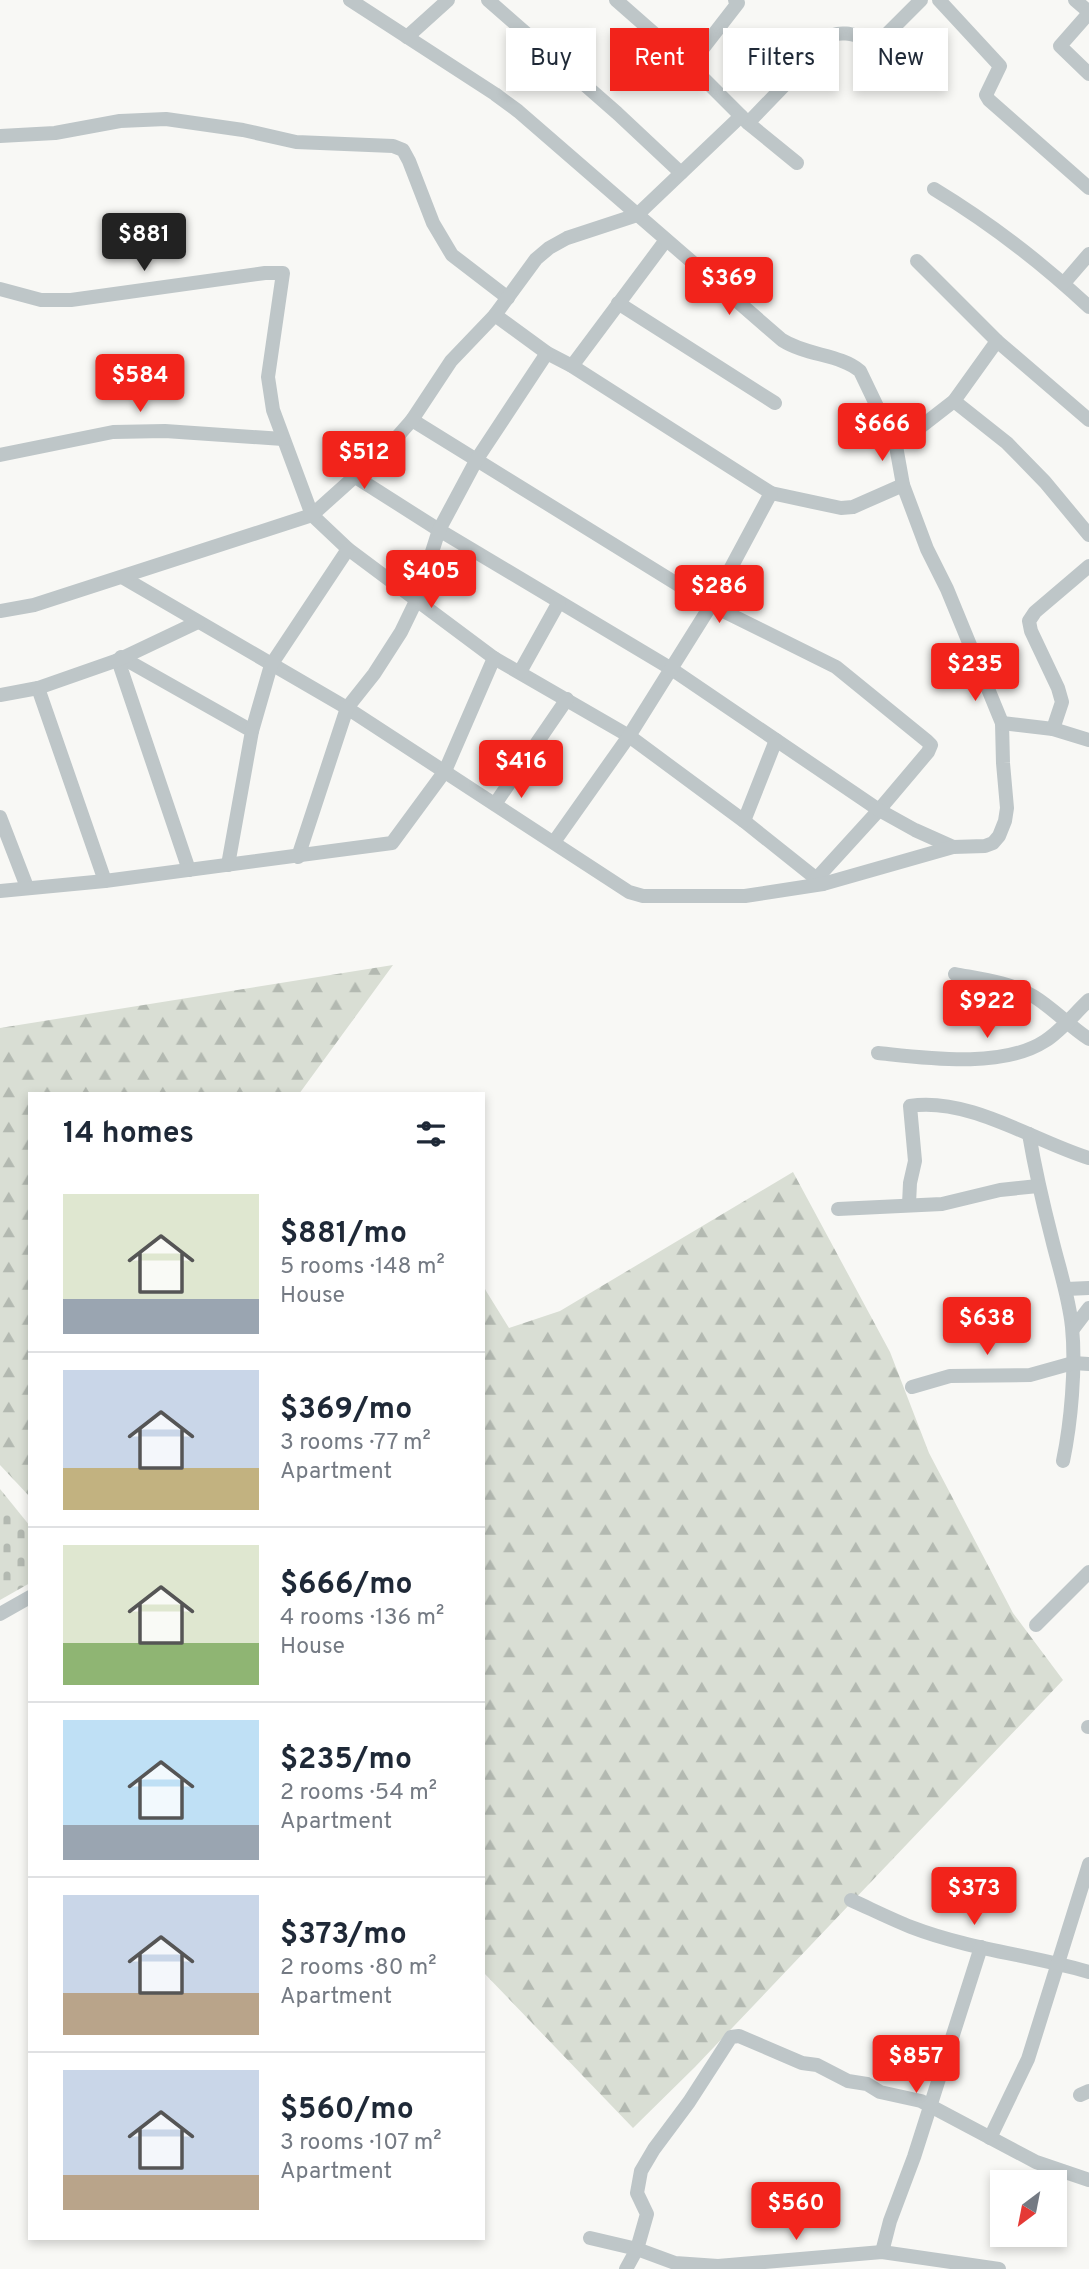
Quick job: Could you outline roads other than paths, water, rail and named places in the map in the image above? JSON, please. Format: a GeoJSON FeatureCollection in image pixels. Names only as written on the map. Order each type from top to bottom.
{"type":"FeatureCollection","features":[{"type":"Feature","properties":{"kind":"street"},"geometry":{"type":"LineString","coordinates":[[122,577],[347,708],[629,892],[643,896],[745,896],[820,881],[953,847],[985,846],[993,843],[999,836],[1005,821],[1007,808],[1002,723],[947,589],[927,549],[903,485],[896,446],[860,371],[851,364],[796,349],[782,340],[503,99],[350,0]]}},
{"type":"Feature","properties":{"kind":"street"},"geometry":{"type":"LineString","coordinates":[[407,37],[448,0]]}},
{"type":"Feature","properties":{"kind":"street"},"geometry":{"type":"LineString","coordinates":[[488,0],[681,173]]}},
{"type":"Feature","properties":{"kind":"street"},"geometry":{"type":"LineString","coordinates":[[616,0],[648,28]]}},
{"type":"Feature","properties":{"kind":"street"},"geometry":{"type":"LineString","coordinates":[[0,611],[34,605],[312,514],[390,445],[412,421],[451,361],[495,315],[536,259],[549,248],[567,238],[637,215],[681,173],[745,119],[833,35],[839,33],[877,39],[883,37],[920,0]]}},
{"type":"Feature","properties":{"kind":"street"},"geometry":{"type":"LineString","coordinates":[[939,0],[1000,66],[987,89],[989,100],[1089,188]]}},
{"type":"Feature","properties":{"kind":"street"},"geometry":{"type":"LineString","coordinates":[[1075,0],[1089,13],[1060,46],[1089,74]]}},
{"type":"Feature","properties":{"kind":"street"},"geometry":{"type":"LineString","coordinates":[[709,40],[738,1]]}},
{"type":"Feature","properties":{"kind":"street"},"geometry":{"type":"LineString","coordinates":[[709,84],[745,119],[797,163]]}},
{"type":"Feature","properties":{"kind":"street"},"geometry":{"type":"LineString","coordinates":[[0,136],[55,134],[120,121],[166,119],[243,130],[296,142],[393,146],[402,150],[409,161],[433,223],[452,255],[508,298]]}},
{"type":"Feature","properties":{"kind":"street"},"geometry":{"type":"LineString","coordinates":[[934,189],[979,216],[1064,283],[1089,307]]}},
{"type":"Feature","properties":{"kind":"street"},"geometry":{"type":"LineString","coordinates":[[572,366],[666,240]]}},
{"type":"Feature","properties":{"kind":"street"},"geometry":{"type":"LineString","coordinates":[[1064,283],[1089,254]]}},
{"type":"Feature","properties":{"kind":"street"},"geometry":{"type":"LineString","coordinates":[[917,261],[997,341],[1089,420]]}},
{"type":"Feature","properties":{"kind":"street"},"geometry":{"type":"LineString","coordinates":[[0,289],[41,300],[71,300],[265,273],[283,273],[268,377],[273,410],[312,514],[348,549],[494,658],[629,736],[820,881]]}},
{"type":"Feature","properties":{"kind":"street"},"geometry":{"type":"LineString","coordinates":[[618,303],[775,403]]}},
{"type":"Feature","properties":{"kind":"street"},"geometry":{"type":"LineString","coordinates":[[495,315],[547,353],[572,366],[771,493],[841,508],[853,507],[903,485]]}},
{"type":"Feature","properties":{"kind":"street"},"geometry":{"type":"LineString","coordinates":[[896,446],[954,401],[997,341]]}},
{"type":"Feature","properties":{"kind":"street"},"geometry":{"type":"LineString","coordinates":[[298,857],[347,708],[394,643],[417,599],[439,530],[477,459],[547,353]]}},
{"type":"Feature","properties":{"kind":"street"},"geometry":{"type":"LineString","coordinates":[[954,401],[1006,443],[1045,482],[1089,535]]}},
{"type":"Feature","properties":{"kind":"street"},"geometry":{"type":"LineString","coordinates":[[412,421],[711,605],[836,667],[927,740],[930,745],[928,752],[820,881]]}},
{"type":"Feature","properties":{"kind":"street"},"geometry":{"type":"LineString","coordinates":[[0,455],[113,432],[165,431],[283,439]]}},
{"type":"Feature","properties":{"kind":"street"},"geometry":{"type":"LineString","coordinates":[[354,475],[439,530],[670,668],[879,810],[953,847]]}},
{"type":"Feature","properties":{"kind":"street"},"geometry":{"type":"LineString","coordinates":[[554,842],[629,736],[711,605],[771,493]]}},
{"type":"Feature","properties":{"kind":"street"},"geometry":{"type":"LineString","coordinates":[[229,865],[252,731],[271,665],[348,549]]}},
{"type":"Feature","properties":{"kind":"street"},"geometry":{"type":"LineString","coordinates":[[1053,729],[1062,702],[1029,621],[1034,612],[1089,566]]}},
{"type":"Feature","properties":{"kind":"street"},"geometry":{"type":"LineString","coordinates":[[520,672],[559,602]]}},
{"type":"Feature","properties":{"kind":"street"},"geometry":{"type":"LineString","coordinates":[[0,695],[38,688],[119,659],[198,622]]}},
{"type":"Feature","properties":{"kind":"street"},"geometry":{"type":"LineString","coordinates":[[0,891],[106,881],[392,843],[445,771],[494,658]]}},
{"type":"Feature","properties":{"kind":"street"},"geometry":{"type":"LineString","coordinates":[[119,659],[252,731]]}},
{"type":"Feature","properties":{"kind":"street"},"geometry":{"type":"LineString","coordinates":[[119,659],[190,870]]}},
{"type":"Feature","properties":{"kind":"street"},"geometry":{"type":"LineString","coordinates":[[38,688],[106,881]]}},
{"type":"Feature","properties":{"kind":"street"},"geometry":{"type":"LineString","coordinates":[[495,804],[567,699]]}},
{"type":"Feature","properties":{"kind":"street"},"geometry":{"type":"LineString","coordinates":[[1002,723],[1053,729],[1089,740]]}},
{"type":"Feature","properties":{"kind":"street"},"geometry":{"type":"LineString","coordinates":[[744,821],[776,740]]}},
{"type":"Feature","properties":{"kind":"street"},"geometry":{"type":"LineString","coordinates":[[0,817],[27,887]]}},
{"type":"Feature","properties":{"kind":"street"},"geometry":{"type":"LineString","coordinates":[[955,974],[1017,988],[1048,1006],[1089,1039]]}},
{"type":"Feature","properties":{"kind":"street"},"geometry":{"type":"LineString","coordinates":[[878,1053],[936,1058],[1007,1055],[1042,1043],[1089,1000]]}},
{"type":"Feature","properties":{"kind":"street"},"geometry":{"type":"LineString","coordinates":[[909,1205],[915,1161],[910,1106],[920,1104],[956,1107],[1089,1158]]}},
{"type":"Feature","properties":{"kind":"street"},"geometry":{"type":"LineString","coordinates":[[1029,1134],[1038,1186],[1066,1289],[1073,1329],[1068,1437],[1063,1461]]}},
{"type":"Feature","properties":{"kind":"street"},"geometry":{"type":"LineString","coordinates":[[838,1209],[950,1203],[1000,1190],[1038,1186]]}},
{"type":"Feature","properties":{"kind":"street"},"geometry":{"type":"LineString","coordinates":[[1066,1289],[1089,1289]]}},
{"type":"Feature","properties":{"kind":"street"},"geometry":{"type":"LineString","coordinates":[[1073,1329],[1089,1308]]}},
{"type":"Feature","properties":{"kind":"street"},"geometry":{"type":"LineString","coordinates":[[912,1387],[950,1376],[1038,1374],[1073,1363],[1089,1364]]}},
{"type":"Feature","properties":{"kind":"street"},"geometry":{"type":"LineString","coordinates":[[1036,1625],[1089,1573]]}},
{"type":"Feature","properties":{"kind":"street"},"geometry":{"type":"LineString","coordinates":[[0,1614],[28,1598]]}},
{"type":"Feature","properties":{"kind":"street"},"geometry":{"type":"LineString","coordinates":[[990,2138],[1028,2059],[1089,1864]]}},
{"type":"Feature","properties":{"kind":"street"},"geometry":{"type":"LineString","coordinates":[[851,1900],[912,1927],[981,1947],[1089,1972]]}},
{"type":"Feature","properties":{"kind":"street"},"geometry":{"type":"LineString","coordinates":[[882,2252],[981,1947]]}},
{"type":"Feature","properties":{"kind":"street"},"geometry":{"type":"LineString","coordinates":[[626,2269],[637,2249],[647,2214],[636,2193],[641,2171],[731,2037],[739,2036],[802,2063],[817,2065],[848,2081],[867,2084],[880,2092],[921,2101],[1035,2162],[1089,2179]]}},
{"type":"Feature","properties":{"kind":"street"},"geometry":{"type":"LineString","coordinates":[[590,2238],[637,2249],[675,2263],[761,2266],[882,2252],[925,2264],[999,2269]]}}]}
